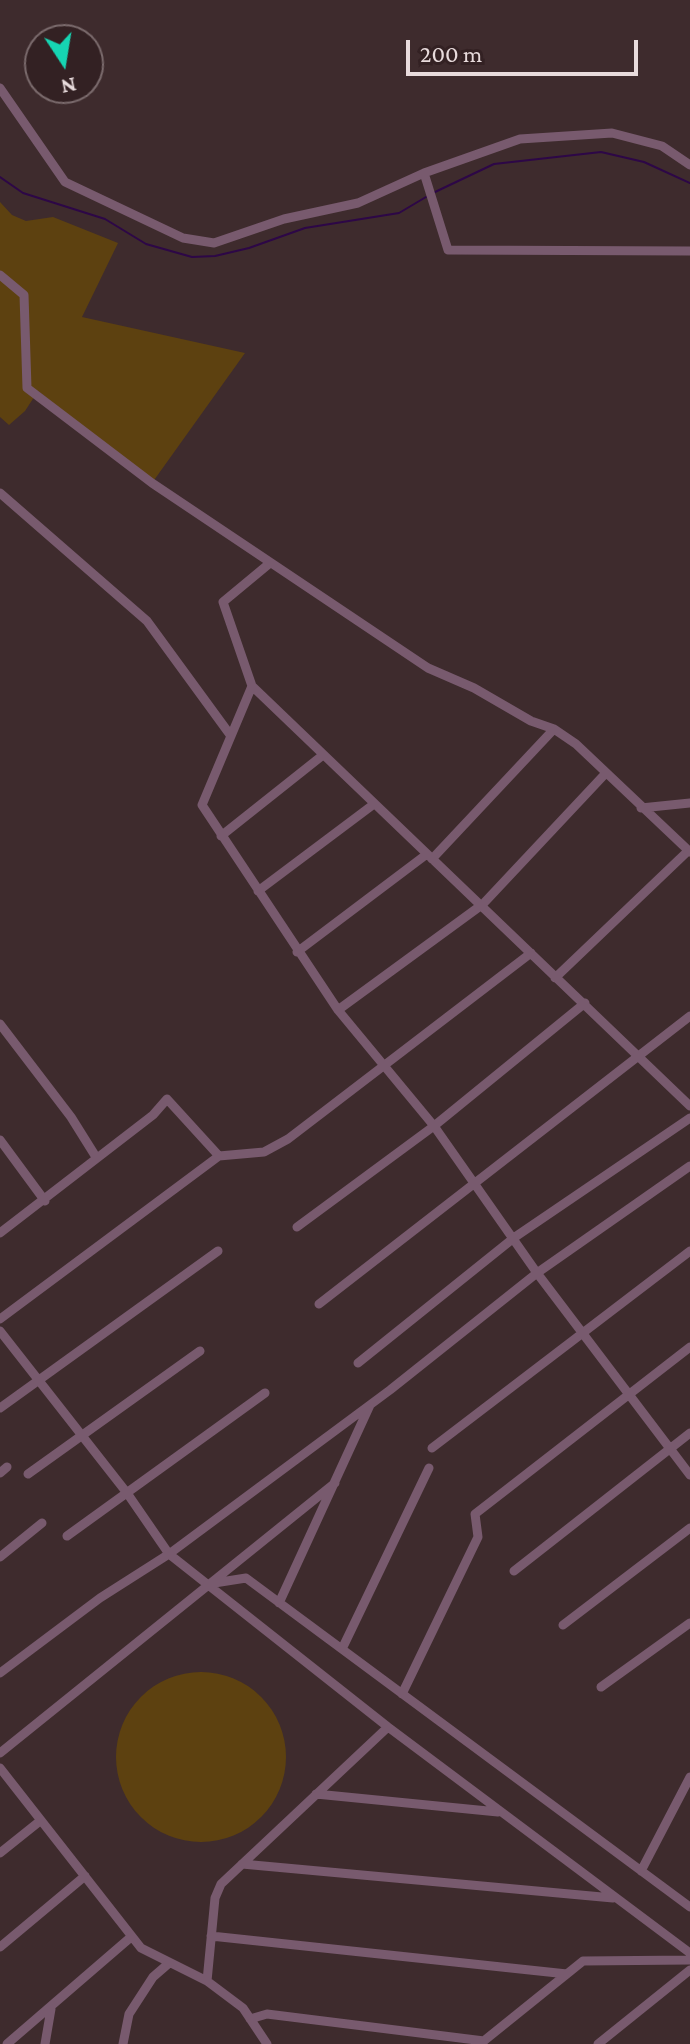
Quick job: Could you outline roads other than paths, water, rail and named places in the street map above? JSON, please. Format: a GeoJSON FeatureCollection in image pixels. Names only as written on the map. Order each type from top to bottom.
{"type":"FeatureCollection","features":[{"type":"Feature","properties":{"kind":"street"},"geometry":{"type":"LineString","coordinates":[[0,88],[65,182],[183,238],[214,243],[284,219],[358,203],[424,173],[520,139],[612,133],[662,146],[690,165]]}},
{"type":"Feature","properties":{"kind":"street"},"geometry":{"type":"LineString","coordinates":[[424,173],[448,250],[690,251]]}},
{"type":"Feature","properties":{"kind":"street"},"geometry":{"type":"LineString","coordinates":[[0,275],[24,295],[27,388],[152,483],[355,616],[428,668],[474,688],[531,721],[554,729],[576,744],[689,852],[555,978]]}},
{"type":"Feature","properties":{"kind":"street"},"geometry":{"type":"LineString","coordinates":[[0,493],[147,621],[231,736]]}},
{"type":"Feature","properties":{"kind":"street"},"geometry":{"type":"LineString","coordinates":[[270,563],[223,602],[235,647],[252,686],[483,904],[555,978],[642,1056],[690,1106]]}},
{"type":"Feature","properties":{"kind":"street"},"geometry":{"type":"LineString","coordinates":[[252,686],[202,805],[338,1010],[434,1126],[515,1237],[537,1273],[690,1475]]}},
{"type":"Feature","properties":{"kind":"street"},"geometry":{"type":"LineString","coordinates":[[297,952],[429,856],[554,729]]}},
{"type":"Feature","properties":{"kind":"street"},"geometry":{"type":"LineString","coordinates":[[221,836],[323,755]]}},
{"type":"Feature","properties":{"kind":"street"},"geometry":{"type":"LineString","coordinates":[[338,1010],[483,904],[605,774]]}},
{"type":"Feature","properties":{"kind":"street"},"geometry":{"type":"LineString","coordinates":[[641,808],[690,803]]}},
{"type":"Feature","properties":{"kind":"street"},"geometry":{"type":"LineString","coordinates":[[258,891],[374,804]]}},
{"type":"Feature","properties":{"kind":"street"},"geometry":{"type":"LineString","coordinates":[[0,1319],[219,1156],[264,1152],[288,1139],[531,953]]}},
{"type":"Feature","properties":{"kind":"street"},"geometry":{"type":"LineString","coordinates":[[297,1227],[434,1126],[585,1003]]}},
{"type":"Feature","properties":{"kind":"street"},"geometry":{"type":"LineString","coordinates":[[319,1304],[690,1016]]}},
{"type":"Feature","properties":{"kind":"street"},"geometry":{"type":"LineString","coordinates":[[0,1024],[71,1117],[96,1157]]}},
{"type":"Feature","properties":{"kind":"street"},"geometry":{"type":"LineString","coordinates":[[0,1233],[153,1115],[167,1099],[219,1156]]}},
{"type":"Feature","properties":{"kind":"street"},"geometry":{"type":"LineString","coordinates":[[358,1363],[515,1237],[690,1118]]}},
{"type":"Feature","properties":{"kind":"street"},"geometry":{"type":"LineString","coordinates":[[0,1140],[45,1201]]}},
{"type":"Feature","properties":{"kind":"street"},"geometry":{"type":"LineString","coordinates":[[0,1673],[100,1598],[169,1554],[537,1273],[690,1166]]}},
{"type":"Feature","properties":{"kind":"street"},"geometry":{"type":"LineString","coordinates":[[0,1408],[218,1251]]}},
{"type":"Feature","properties":{"kind":"street"},"geometry":{"type":"LineString","coordinates":[[432,1448],[582,1330],[690,1251]]}},
{"type":"Feature","properties":{"kind":"street"},"geometry":{"type":"LineString","coordinates":[[0,1331],[127,1493],[169,1554],[388,1727],[690,1953]]}},
{"type":"Feature","properties":{"kind":"street"},"geometry":{"type":"LineString","coordinates":[[402,1694],[478,1537],[475,1514],[690,1347]]}},
{"type":"Feature","properties":{"kind":"street"},"geometry":{"type":"LineString","coordinates":[[28,1474],[200,1351]]}},
{"type":"Feature","properties":{"kind":"street"},"geometry":{"type":"LineString","coordinates":[[67,1536],[265,1393]]}},
{"type":"Feature","properties":{"kind":"street"},"geometry":{"type":"LineString","coordinates":[[279,1603],[371,1402]]}},
{"type":"Feature","properties":{"kind":"street"},"geometry":{"type":"LineString","coordinates":[[514,1571],[690,1433]]}},
{"type":"Feature","properties":{"kind":"street"},"geometry":{"type":"LineString","coordinates":[[342,1649],[429,1468]]}},
{"type":"Feature","properties":{"kind":"street"},"geometry":{"type":"LineString","coordinates":[[0,1753],[335,1483]]}},
{"type":"Feature","properties":{"kind":"street"},"geometry":{"type":"LineString","coordinates":[[0,1557],[42,1523]]}},
{"type":"Feature","properties":{"kind":"street"},"geometry":{"type":"LineString","coordinates":[[563,1625],[690,1528]]}},
{"type":"Feature","properties":{"kind":"street"},"geometry":{"type":"LineString","coordinates":[[208,1584],[246,1578],[690,1907]]}},
{"type":"Feature","properties":{"kind":"street"},"geometry":{"type":"LineString","coordinates":[[601,1687],[690,1623]]}},
{"type":"Feature","properties":{"kind":"street"},"geometry":{"type":"LineString","coordinates":[[207,1981],[217,1890],[388,1727]]}},
{"type":"Feature","properties":{"kind":"street"},"geometry":{"type":"LineString","coordinates":[[0,1768],[141,1948],[207,1981],[243,2008],[267,2044]]}},
{"type":"Feature","properties":{"kind":"street"},"geometry":{"type":"LineString","coordinates":[[641,1871],[690,1777]]}},
{"type":"Feature","properties":{"kind":"street"},"geometry":{"type":"LineString","coordinates":[[316,1794],[501,1812]]}},
{"type":"Feature","properties":{"kind":"street"},"geometry":{"type":"LineString","coordinates":[[0,1853],[40,1821]]}},
{"type":"Feature","properties":{"kind":"street"},"geometry":{"type":"LineString","coordinates":[[242,1864],[616,1898]]}},
{"type":"Feature","properties":{"kind":"street"},"geometry":{"type":"LineString","coordinates":[[0,1947],[85,1876]]}},
{"type":"Feature","properties":{"kind":"street"},"geometry":{"type":"LineString","coordinates":[[211,1936],[567,1974]]}},
{"type":"Feature","properties":{"kind":"street"},"geometry":{"type":"LineString","coordinates":[[7,2044],[131,1937]]}},
{"type":"Feature","properties":{"kind":"street"},"geometry":{"type":"LineString","coordinates":[[250,2019],[267,2014],[482,2042],[583,1961],[690,1960]]}},
{"type":"Feature","properties":{"kind":"street"},"geometry":{"type":"LineString","coordinates":[[123,2044],[129,2014],[153,1977],[168,1964]]}},
{"type":"Feature","properties":{"kind":"street"},"geometry":{"type":"LineString","coordinates":[[598,2044],[690,1970]]}},
{"type":"Feature","properties":{"kind":"street"},"geometry":{"type":"LineString","coordinates":[[45,2044],[51,2009]]}},
{"type":"Feature","properties":{"kind":"waterway"},"geometry":{"type":"LineString","coordinates":[[435,192],[494,164],[601,152],[644,162],[690,183]]}},
{"type":"Feature","properties":{"kind":"waterway"},"geometry":{"type":"LineString","coordinates":[[0,177],[23,193],[105,219],[146,244],[192,257],[215,256],[249,248],[305,228],[399,213],[426,197]]}}]}
